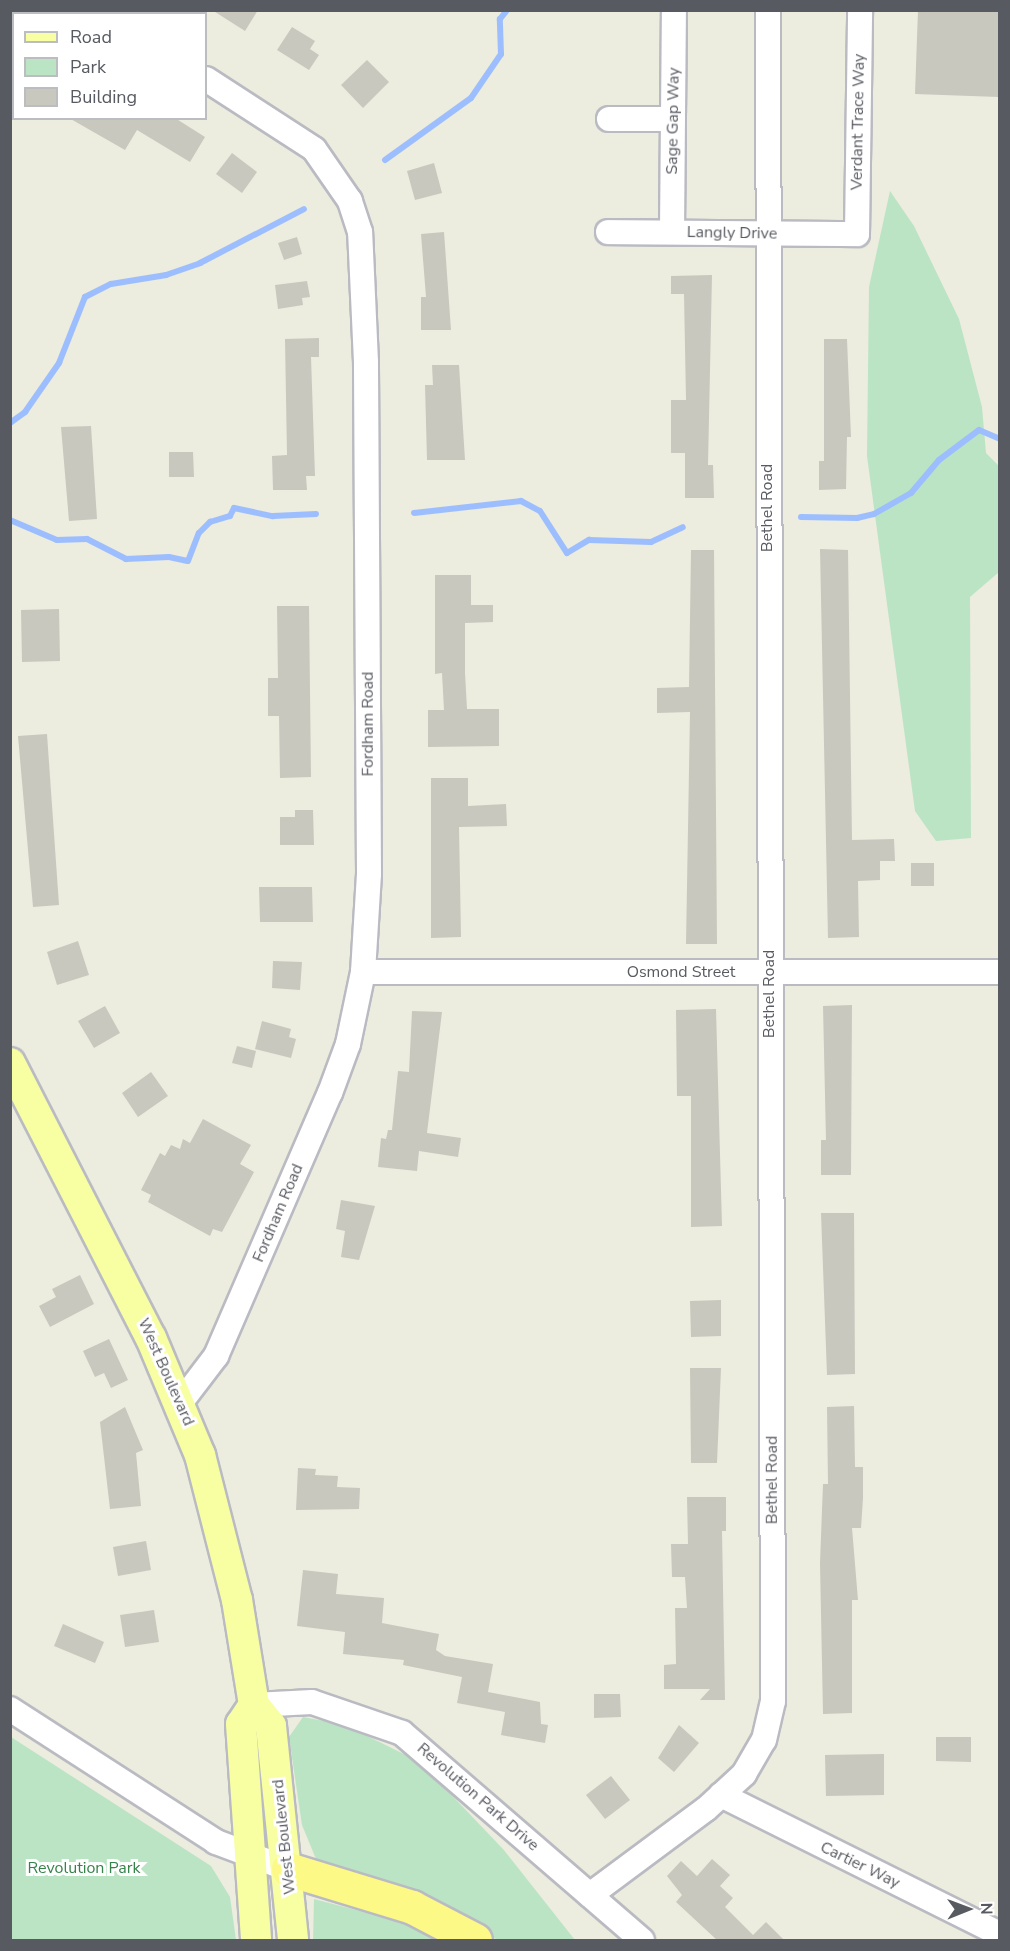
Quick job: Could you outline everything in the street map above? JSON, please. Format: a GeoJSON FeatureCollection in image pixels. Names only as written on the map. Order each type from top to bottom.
{"type":"FeatureCollection","features":[{"type":"Feature","properties":{"kind":"highway"},"geometry":{"type":"LineString","coordinates":[[288,1869],[412,1907],[475,1941]]}},
{"type":"Feature","properties":{"kind":"main road","name":"West Boulevard"},"geometry":{"type":"LineString","coordinates":[[10,1063],[181,1401],[228,1558],[254,1705],[271,1726],[288,1869],[293,1941]]}},
{"type":"Feature","properties":{"kind":"main road","name":"West Boulevard"},"geometry":{"type":"LineString","coordinates":[[254,1705],[241,1724],[256,1941]]}},
{"type":"Feature","properties":{"kind":"street","name":"Sage Gap Way"},"geometry":{"type":"LineString","coordinates":[[672,232],[674,10]]}},
{"type":"Feature","properties":{"kind":"street","name":"Bethel Road"},"geometry":{"type":"LineString","coordinates":[[590,1894],[721,1796],[752,1764],[764,1740],[773,1701],[766,233],[768,10]]}},
{"type":"Feature","properties":{"kind":"street","name":"Verdant Trace Way"},"geometry":{"type":"LineString","coordinates":[[857,234],[860,10]]}},
{"type":"Feature","properties":{"kind":"street","name":"Fordham Road"},"geometry":{"type":"LineString","coordinates":[[181,1401],[216,1356],[330,1093],[348,1044],[363,972],[369,830],[366,362],[360,232],[350,201],[314,149],[294,132],[207,80]]}},
{"type":"Feature","properties":{"kind":"street"},"geometry":{"type":"LineString","coordinates":[[609,118],[673,119]]}},
{"type":"Feature","properties":{"kind":"street","name":"Langly Drive"},"geometry":{"type":"LineString","coordinates":[[608,232],[857,234]]}},
{"type":"Feature","properties":{"kind":"street","name":"Osmond Street"},"geometry":{"type":"LineString","coordinates":[[363,972],[999,972]]}},
{"type":"Feature","properties":{"kind":"street","name":"Revolution Park Drive"},"geometry":{"type":"LineString","coordinates":[[254,1705],[312,1702],[402,1733],[642,1941]]}},
{"type":"Feature","properties":{"kind":"street"},"geometry":{"type":"LineString","coordinates":[[10,1709],[216,1842],[288,1869]]}},
{"type":"Feature","properties":{"kind":"street","name":"Cartier Way"},"geometry":{"type":"LineString","coordinates":[[721,1796],[999,1934]]}},
{"type":"Feature","properties":{"kind":"green space"},"geometry":{"type":"Polygon","coordinates":[[[890,191],[914,226],[959,319],[982,407],[986,453],[999,466],[999,572],[970,597],[971,838],[936,841],[915,811],[867,456],[869,287],[890,191]]]}},
{"type":"Feature","properties":{"kind":"green space"},"geometry":{"type":"Polygon","coordinates":[[[303,1717],[345,1725],[420,1762],[503,1849],[575,1940],[498,1940],[316,1859],[302,1825],[289,1737],[303,1717]]]}},
{"type":"Feature","properties":{"kind":"green space","name":"Revolution Park"},"geometry":{"type":"Polygon","coordinates":[[[11,1737],[211,1866],[230,1897],[236,1940],[11,1940],[11,1737]]]}},
{"type":"Feature","properties":{"kind":"green space"},"geometry":{"type":"Polygon","coordinates":[[[314,1899],[398,1921],[440,1940],[313,1940],[314,1899]]]}},
{"type":"Feature","properties":{"kind":"building"},"geometry":{"type":"Polygon","coordinates":[[[212,10],[258,10],[245,31],[212,10]]]}},
{"type":"Feature","properties":{"kind":"building"},"geometry":{"type":"Polygon","coordinates":[[[918,10],[999,10],[999,97],[915,94],[918,10]]]}},
{"type":"Feature","properties":{"kind":"building"},"geometry":{"type":"Polygon","coordinates":[[[292,27],[315,41],[310,49],[319,55],[309,70],[277,50],[292,27]]]}},
{"type":"Feature","properties":{"kind":"building"},"geometry":{"type":"Polygon","coordinates":[[[367,60],[389,82],[363,108],[341,85],[367,60]]]}},
{"type":"Feature","properties":{"kind":"building"},"geometry":{"type":"Polygon","coordinates":[[[72,120],[178,120],[205,137],[190,162],[137,130],[125,150],[72,120]]]}},
{"type":"Feature","properties":{"kind":"building"},"geometry":{"type":"Polygon","coordinates":[[[232,153],[257,172],[242,193],[216,174],[232,153]]]}},
{"type":"Feature","properties":{"kind":"building"},"geometry":{"type":"Polygon","coordinates":[[[434,163],[442,193],[415,200],[407,171],[434,163]]]}},
{"type":"Feature","properties":{"kind":"building"},"geometry":{"type":"Polygon","coordinates":[[[444,232],[451,330],[421,330],[421,297],[426,297],[421,234],[444,232]]]}},
{"type":"Feature","properties":{"kind":"building"},"geometry":{"type":"Polygon","coordinates":[[[297,237],[302,254],[284,260],[278,243],[297,237]]]}},
{"type":"Feature","properties":{"kind":"building"},"geometry":{"type":"Polygon","coordinates":[[[712,275],[708,465],[713,465],[714,498],[685,498],[685,453],[671,453],[671,400],[686,400],[684,294],[671,294],[671,276],[712,275]]]}},
{"type":"Feature","properties":{"kind":"building"},"geometry":{"type":"Polygon","coordinates":[[[307,281],[310,297],[302,298],[303,305],[278,309],[275,285],[307,281]]]}},
{"type":"Feature","properties":{"kind":"building"},"geometry":{"type":"Polygon","coordinates":[[[319,338],[319,357],[311,357],[315,476],[306,476],[307,490],[273,490],[272,456],[287,455],[285,339],[319,338]]]}},
{"type":"Feature","properties":{"kind":"building"},"geometry":{"type":"Polygon","coordinates":[[[824,339],[847,339],[851,437],[847,437],[846,489],[819,490],[819,461],[824,461],[824,339]]]}},
{"type":"Feature","properties":{"kind":"building"},"geometry":{"type":"Polygon","coordinates":[[[432,365],[459,365],[465,460],[427,460],[425,385],[433,385],[432,365]]]}},
{"type":"Feature","properties":{"kind":"building"},"geometry":{"type":"Polygon","coordinates":[[[91,426],[97,519],[69,521],[61,427],[91,426]]]}},
{"type":"Feature","properties":{"kind":"building"},"geometry":{"type":"Polygon","coordinates":[[[169,452],[193,452],[194,477],[169,477],[169,452]]]}},
{"type":"Feature","properties":{"kind":"building"},"geometry":{"type":"Polygon","coordinates":[[[820,549],[848,550],[852,840],[894,839],[895,861],[880,861],[880,880],[858,881],[859,937],[828,938],[820,549]]]}},
{"type":"Feature","properties":{"kind":"building"},"geometry":{"type":"Polygon","coordinates":[[[691,550],[714,550],[717,944],[686,944],[690,712],[657,713],[657,688],[689,687],[691,550]]]}},
{"type":"Feature","properties":{"kind":"building"},"geometry":{"type":"Polygon","coordinates":[[[435,575],[471,575],[471,605],[493,605],[493,622],[465,623],[465,673],[467,709],[499,709],[499,746],[428,747],[428,710],[444,710],[442,673],[435,674],[435,575]]]}},
{"type":"Feature","properties":{"kind":"building"},"geometry":{"type":"Polygon","coordinates":[[[277,606],[309,606],[311,777],[280,778],[279,716],[268,716],[268,678],[278,678],[277,606]]]}},
{"type":"Feature","properties":{"kind":"building"},"geometry":{"type":"Polygon","coordinates":[[[59,609],[60,661],[22,662],[21,610],[59,609]]]}},
{"type":"Feature","properties":{"kind":"building"},"geometry":{"type":"Polygon","coordinates":[[[47,734],[59,905],[33,907],[18,736],[47,734]]]}},
{"type":"Feature","properties":{"kind":"building"},"geometry":{"type":"Polygon","coordinates":[[[431,778],[468,778],[468,806],[506,804],[507,826],[459,827],[461,937],[431,938],[431,778]]]}},
{"type":"Feature","properties":{"kind":"building"},"geometry":{"type":"Polygon","coordinates":[[[295,810],[313,810],[314,845],[280,845],[280,817],[295,817],[295,810]]]}},
{"type":"Feature","properties":{"kind":"building"},"geometry":{"type":"Polygon","coordinates":[[[911,863],[934,863],[934,886],[911,886],[911,863]]]}},
{"type":"Feature","properties":{"kind":"building"},"geometry":{"type":"Polygon","coordinates":[[[259,887],[312,887],[313,922],[260,922],[259,887]]]}},
{"type":"Feature","properties":{"kind":"building"},"geometry":{"type":"Polygon","coordinates":[[[78,941],[89,975],[57,985],[47,952],[78,941]]]}},
{"type":"Feature","properties":{"kind":"building"},"geometry":{"type":"Polygon","coordinates":[[[273,961],[302,962],[300,990],[272,988],[273,961]]]}},
{"type":"Feature","properties":{"kind":"building"},"geometry":{"type":"Polygon","coordinates":[[[852,1005],[851,1175],[821,1175],[821,1140],[826,1140],[823,1006],[852,1005]]]}},
{"type":"Feature","properties":{"kind":"building"},"geometry":{"type":"Polygon","coordinates":[[[105,1006],[120,1033],[94,1048],[78,1021],[105,1006]]]}},
{"type":"Feature","properties":{"kind":"building"},"geometry":{"type":"Polygon","coordinates":[[[716,1009],[722,1226],[691,1227],[691,1096],[677,1096],[676,1010],[716,1009]]]}},
{"type":"Feature","properties":{"kind":"building"},"geometry":{"type":"Polygon","coordinates":[[[412,1011],[442,1012],[427,1133],[461,1138],[458,1157],[419,1151],[417,1171],[378,1167],[381,1138],[386,1139],[388,1130],[392,1130],[398,1071],[409,1072],[412,1011]]]}},
{"type":"Feature","properties":{"kind":"building"},"geometry":{"type":"Polygon","coordinates":[[[262,1021],[291,1029],[289,1037],[296,1039],[291,1058],[255,1049],[262,1021]]]}},
{"type":"Feature","properties":{"kind":"building"},"geometry":{"type":"Polygon","coordinates":[[[237,1046],[256,1051],[252,1068],[232,1063],[237,1046]]]}},
{"type":"Feature","properties":{"kind":"building"},"geometry":{"type":"Polygon","coordinates":[[[151,1072],[168,1096],[138,1117],[122,1093],[151,1072]]]}},
{"type":"Feature","properties":{"kind":"building"},"geometry":{"type":"Polygon","coordinates":[[[203,1119],[251,1145],[240,1164],[254,1172],[222,1232],[213,1229],[210,1236],[148,1202],[151,1195],[141,1190],[160,1153],[165,1156],[171,1145],[180,1149],[183,1139],[190,1143],[203,1119]]]}},
{"type":"Feature","properties":{"kind":"building"},"geometry":{"type":"Polygon","coordinates":[[[341,1200],[375,1206],[359,1260],[341,1257],[345,1231],[336,1229],[341,1200]]]}},
{"type":"Feature","properties":{"kind":"building"},"geometry":{"type":"Polygon","coordinates":[[[821,1213],[854,1213],[855,1374],[827,1375],[821,1213]]]}},
{"type":"Feature","properties":{"kind":"building"},"geometry":{"type":"Polygon","coordinates":[[[80,1275],[94,1304],[50,1327],[39,1306],[56,1297],[52,1289],[80,1275]]]}},
{"type":"Feature","properties":{"kind":"building"},"geometry":{"type":"Polygon","coordinates":[[[721,1300],[721,1336],[691,1337],[690,1301],[721,1300]]]}},
{"type":"Feature","properties":{"kind":"building"},"geometry":{"type":"Polygon","coordinates":[[[109,1339],[128,1380],[111,1388],[104,1373],[95,1377],[83,1351],[109,1339]]]}},
{"type":"Feature","properties":{"kind":"building"},"geometry":{"type":"Polygon","coordinates":[[[690,1368],[721,1368],[717,1463],[691,1463],[690,1368]]]}},
{"type":"Feature","properties":{"kind":"building"},"geometry":{"type":"Polygon","coordinates":[[[854,1406],[855,1467],[863,1467],[863,1498],[861,1528],[852,1528],[858,1600],[852,1600],[852,1713],[823,1714],[820,1563],[823,1484],[828,1484],[827,1407],[854,1406]]]}},
{"type":"Feature","properties":{"kind":"building"},"geometry":{"type":"Polygon","coordinates":[[[125,1407],[143,1450],[136,1453],[141,1506],[110,1509],[100,1422],[125,1407]]]}},
{"type":"Feature","properties":{"kind":"building"},"geometry":{"type":"Polygon","coordinates":[[[298,1468],[316,1469],[315,1475],[338,1476],[337,1487],[360,1488],[359,1509],[296,1510],[298,1468]]]}},
{"type":"Feature","properties":{"kind":"building"},"geometry":{"type":"Polygon","coordinates":[[[687,1497],[726,1497],[726,1531],[722,1531],[725,1700],[700,1700],[710,1689],[664,1689],[664,1665],[676,1664],[675,1608],[687,1608],[685,1577],[672,1577],[671,1544],[688,1544],[687,1497]]]}},
{"type":"Feature","properties":{"kind":"building"},"geometry":{"type":"Polygon","coordinates":[[[146,1541],[151,1570],[118,1576],[113,1547],[146,1541]]]}},
{"type":"Feature","properties":{"kind":"building"},"geometry":{"type":"Polygon","coordinates":[[[303,1570],[338,1574],[336,1594],[384,1598],[382,1623],[439,1634],[436,1650],[445,1656],[493,1664],[488,1692],[540,1702],[541,1724],[548,1725],[545,1743],[501,1735],[505,1712],[457,1703],[462,1677],[403,1665],[404,1660],[343,1654],[345,1632],[297,1626],[303,1570]]]}},
{"type":"Feature","properties":{"kind":"building"},"geometry":{"type":"Polygon","coordinates":[[[154,1610],[159,1642],[125,1647],[120,1615],[154,1610]]]}},
{"type":"Feature","properties":{"kind":"building"},"geometry":{"type":"Polygon","coordinates":[[[63,1624],[104,1642],[95,1663],[54,1646],[63,1624]]]}},
{"type":"Feature","properties":{"kind":"building"},"geometry":{"type":"Polygon","coordinates":[[[594,1694],[620,1694],[621,1717],[594,1718],[594,1694]]]}},
{"type":"Feature","properties":{"kind":"building"},"geometry":{"type":"Polygon","coordinates":[[[679,1725],[699,1743],[674,1772],[658,1758],[679,1725]]]}},
{"type":"Feature","properties":{"kind":"building"},"geometry":{"type":"Polygon","coordinates":[[[936,1737],[971,1737],[971,1762],[936,1761],[936,1737]]]}},
{"type":"Feature","properties":{"kind":"building"},"geometry":{"type":"Polygon","coordinates":[[[884,1754],[884,1795],[826,1796],[825,1755],[884,1754]]]}},
{"type":"Feature","properties":{"kind":"building"},"geometry":{"type":"Polygon","coordinates":[[[611,1776],[630,1800],[605,1819],[586,1795],[611,1776]]]}},
{"type":"Feature","properties":{"kind":"building"},"geometry":{"type":"Polygon","coordinates":[[[712,1859],[730,1875],[720,1886],[733,1898],[725,1907],[753,1935],[766,1922],[785,1941],[718,1941],[676,1902],[682,1895],[667,1876],[681,1861],[697,1876],[712,1859]]]}},
{"type":"Feature","properties":{"kind":"waterway"},"geometry":{"type":"LineString","coordinates":[[385,160],[471,98],[501,54],[500,19],[507,10]]}},
{"type":"Feature","properties":{"kind":"waterway"},"geometry":{"type":"LineString","coordinates":[[10,423],[25,412],[59,363],[85,297],[111,284],[166,275],[200,263],[304,209]]}},
{"type":"Feature","properties":{"kind":"waterway"},"geometry":{"type":"LineString","coordinates":[[801,517],[857,518],[874,514],[911,493],[939,460],[979,430],[1000,439]]}},
{"type":"Feature","properties":{"kind":"waterway"},"geometry":{"type":"LineString","coordinates":[[414,513],[521,501],[540,511],[567,553],[589,540],[651,542],[683,527]]}},
{"type":"Feature","properties":{"kind":"waterway"},"geometry":{"type":"LineString","coordinates":[[10,520],[57,540],[87,539],[126,559],[169,557],[188,561],[199,533],[210,522],[230,516],[234,508],[273,516],[316,514]]}}]}
